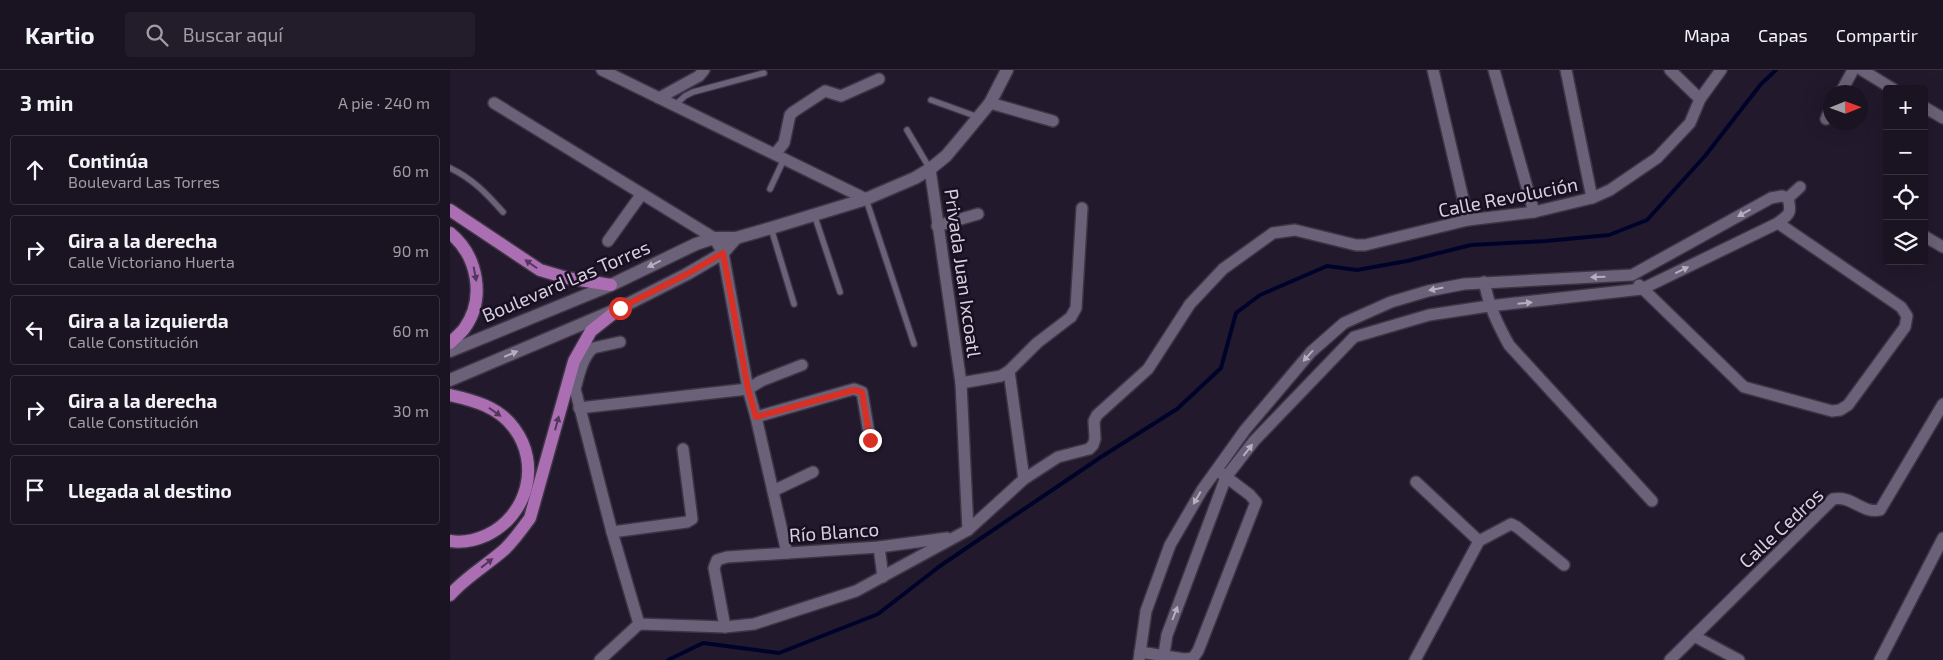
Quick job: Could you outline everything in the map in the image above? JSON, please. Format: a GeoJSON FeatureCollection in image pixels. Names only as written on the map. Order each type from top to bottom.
{"type":"FeatureCollection","features":[{"type":"Feature","properties":{"kind":"main road"},"geometry":{"type":"LineString","coordinates":[[450,210],[540,270],[567,278],[612,285]]}},
{"type":"Feature","properties":{"kind":"main road"},"geometry":{"type":"LineString","coordinates":[[450,233],[461,243],[467,253],[476,274],[477,286],[474,309],[469,320],[463,330],[450,343]]}},
{"type":"Feature","properties":{"kind":"main road"},"geometry":{"type":"LineString","coordinates":[[450,595],[458,586],[504,550],[519,534],[530,518],[574,361],[591,331],[620,308]]}},
{"type":"Feature","properties":{"kind":"main road"},"geometry":{"type":"LineString","coordinates":[[450,395],[479,402],[496,412],[513,427],[524,447],[529,470],[526,492],[519,506],[515,513],[499,529],[478,539],[450,541]]}},
{"type":"Feature","properties":{"kind":"street"},"geometry":{"type":"LineString","coordinates":[[602,70],[866,199]]}},
{"type":"Feature","properties":{"kind":"street"},"geometry":{"type":"LineString","coordinates":[[659,98],[699,76],[704,70]]}},
{"type":"Feature","properties":{"kind":"street","name":"Boulevard Las Torres"},"geometry":{"type":"LineString","coordinates":[[450,351],[612,285],[696,244],[714,238],[736,238],[771,228],[866,199],[915,178],[946,156],[990,103],[1007,70]]}},
{"type":"Feature","properties":{"kind":"street"},"geometry":{"type":"LineString","coordinates":[[1433,70],[1468,220]]}},
{"type":"Feature","properties":{"kind":"street"},"geometry":{"type":"LineString","coordinates":[[1494,70],[1534,212]]}},
{"type":"Feature","properties":{"kind":"street"},"geometry":{"type":"LineString","coordinates":[[1566,70],[1592,198]]}},
{"type":"Feature","properties":{"kind":"street"},"geometry":{"type":"LineString","coordinates":[[1670,70],[1700,99]]}},
{"type":"Feature","properties":{"kind":"street","name":"Calle Revolución"},"geometry":{"type":"LineString","coordinates":[[1024,479],[1058,457],[1089,449],[1095,439],[1094,421],[1097,415],[1148,369],[1190,304],[1223,269],[1273,233],[1295,230],[1365,245],[1468,220],[1534,212],[1592,198],[1610,190],[1657,158],[1690,123],[1700,99],[1721,70]]}},
{"type":"Feature","properties":{"kind":"street"},"geometry":{"type":"LineString","coordinates":[[1844,85],[1853,70]]}},
{"type":"Feature","properties":{"kind":"street"},"geometry":{"type":"LineString","coordinates":[[1869,72],[1887,85]]}},
{"type":"Feature","properties":{"kind":"street"},"geometry":{"type":"LineString","coordinates":[[779,156],[790,115],[793,112],[825,91],[841,96],[879,78]]}},
{"type":"Feature","properties":{"kind":"street"},"geometry":{"type":"LineString","coordinates":[[494,103],[641,195],[714,238],[723,253],[748,389],[787,553]]}},
{"type":"Feature","properties":{"kind":"street"},"geometry":{"type":"LineString","coordinates":[[990,103],[1053,121]]}},
{"type":"Feature","properties":{"kind":"street"},"geometry":{"type":"LineString","coordinates":[[1928,114],[1943,118]]}},
{"type":"Feature","properties":{"kind":"street","name":"Privada Juan Ixcoatl"},"geometry":{"type":"LineString","coordinates":[[930,169],[961,382],[968,530]]}},
{"type":"Feature","properties":{"kind":"street"},"geometry":{"type":"LineString","coordinates":[[1788,198],[1800,188]]}},
{"type":"Feature","properties":{"kind":"street"},"geometry":{"type":"LineString","coordinates":[[608,241],[641,195]]}},
{"type":"Feature","properties":{"kind":"street"},"geometry":{"type":"LineString","coordinates":[[1216,469],[1250,495],[1256,502],[1198,650],[1193,658],[1184,659],[1139,656],[1146,611],[1170,545],[1202,490],[1216,469],[1245,430],[1311,352],[1344,323],[1391,302],[1428,291],[1484,282],[1632,275],[1771,198],[1782,196],[1788,198]]}},
{"type":"Feature","properties":{"kind":"street"},"geometry":{"type":"LineString","coordinates":[[1163,658],[1167,635],[1226,477],[1254,441],[1354,337],[1429,315],[1489,306],[1642,289],[1778,223],[1790,213],[1791,208],[1788,198]]}},
{"type":"Feature","properties":{"kind":"street","name":"Privada Juan Ixcoatl"},"geometry":{"type":"LineString","coordinates":[[961,382],[1000,376],[1009,371],[1037,343],[1071,317],[1076,308],[1082,208]]}},
{"type":"Feature","properties":{"kind":"street"},"geometry":{"type":"LineString","coordinates":[[937,226],[978,214]]}},
{"type":"Feature","properties":{"kind":"street"},"geometry":{"type":"LineString","coordinates":[[1632,275],[1642,289],[1744,387],[1832,411],[1840,410],[1848,405],[1905,327],[1907,316],[1901,307],[1778,223]]}},
{"type":"Feature","properties":{"kind":"street"},"geometry":{"type":"LineString","coordinates":[[450,380],[620,308],[704,265],[723,253],[736,238]]}},
{"type":"Feature","properties":{"kind":"street"},"geometry":{"type":"LineString","coordinates":[[1928,238],[1943,247]]}},
{"type":"Feature","properties":{"kind":"street"},"geometry":{"type":"LineString","coordinates":[[1484,282],[1489,306],[1509,345],[1652,501]]}},
{"type":"Feature","properties":{"kind":"street"},"geometry":{"type":"LineString","coordinates":[[620,342],[593,348],[589,351],[580,368],[575,389],[612,532],[639,624]]}},
{"type":"Feature","properties":{"kind":"street"},"geometry":{"type":"LineString","coordinates":[[579,408],[748,389],[761,381],[802,365]]}},
{"type":"Feature","properties":{"kind":"street"},"geometry":{"type":"LineString","coordinates":[[600,660],[639,624],[725,627],[754,624],[856,591],[968,530],[1024,479],[1009,371]]}},
{"type":"Feature","properties":{"kind":"street"},"geometry":{"type":"LineString","coordinates":[[756,417],[858,390],[862,392],[870,440]]}},
{"type":"Feature","properties":{"kind":"street","name":"Calle Cedros"},"geometry":{"type":"LineString","coordinates":[[1670,660],[1833,499],[1842,498],[1872,512],[1880,510],[1943,404]]}},
{"type":"Feature","properties":{"kind":"street"},"geometry":{"type":"LineString","coordinates":[[612,532],[687,522],[692,519],[682,449]]}},
{"type":"Feature","properties":{"kind":"street"},"geometry":{"type":"LineString","coordinates":[[773,492],[813,472]]}},
{"type":"Feature","properties":{"kind":"street"},"geometry":{"type":"LineString","coordinates":[[1416,482],[1479,541]]}},
{"type":"Feature","properties":{"kind":"street"},"geometry":{"type":"LineString","coordinates":[[1415,660],[1479,541],[1512,524],[1564,565]]}},
{"type":"Feature","properties":{"kind":"street","name":"Río Blanco"},"geometry":{"type":"LineString","coordinates":[[725,627],[714,568],[717,560],[727,557],[879,547],[954,537]]}},
{"type":"Feature","properties":{"kind":"street"},"geometry":{"type":"LineString","coordinates":[[1880,660],[1943,538]]}},
{"type":"Feature","properties":{"kind":"street"},"geometry":{"type":"LineString","coordinates":[[879,547],[883,577]]}},
{"type":"Feature","properties":{"kind":"street"},"geometry":{"type":"LineString","coordinates":[[1694,636],[1739,660]]}},
{"type":"Feature","properties":{"kind":"lane"},"geometry":{"type":"LineString","coordinates":[[675,105],[693,92],[764,73]]}},
{"type":"Feature","properties":{"kind":"lane"},"geometry":{"type":"LineString","coordinates":[[931,100],[978,117]]}},
{"type":"Feature","properties":{"kind":"lane"},"geometry":{"type":"LineString","coordinates":[[907,130],[930,169]]}},
{"type":"Feature","properties":{"kind":"lane"},"geometry":{"type":"LineString","coordinates":[[770,189],[779,156]]}},
{"type":"Feature","properties":{"kind":"lane"},"geometry":{"type":"LineString","coordinates":[[450,168],[476,184],[503,212]]}},
{"type":"Feature","properties":{"kind":"lane"},"geometry":{"type":"LineString","coordinates":[[866,199],[914,344]]}},
{"type":"Feature","properties":{"kind":"lane"},"geometry":{"type":"LineString","coordinates":[[814,214],[840,292]]}},
{"type":"Feature","properties":{"kind":"lane"},"geometry":{"type":"LineString","coordinates":[[771,228],[794,304]]}},
{"type":"Feature","properties":{"kind":"waterway"},"geometry":{"type":"LineString","coordinates":[[668,660],[703,643],[779,653],[878,614],[940,566],[1101,457],[1177,409],[1221,368],[1236,313],[1260,295],[1327,266],[1357,270],[1407,261],[1471,245],[1609,235],[1647,220],[1705,156],[1761,84],[1776,70]]}},
{"type":"Feature","properties":{"kind":"route"},"geometry":{"type":"LineString","coordinates":[[620,308],[687,274],[723,253],[748,389],[756,417],[858,390],[862,392],[870,440]]}}]}
